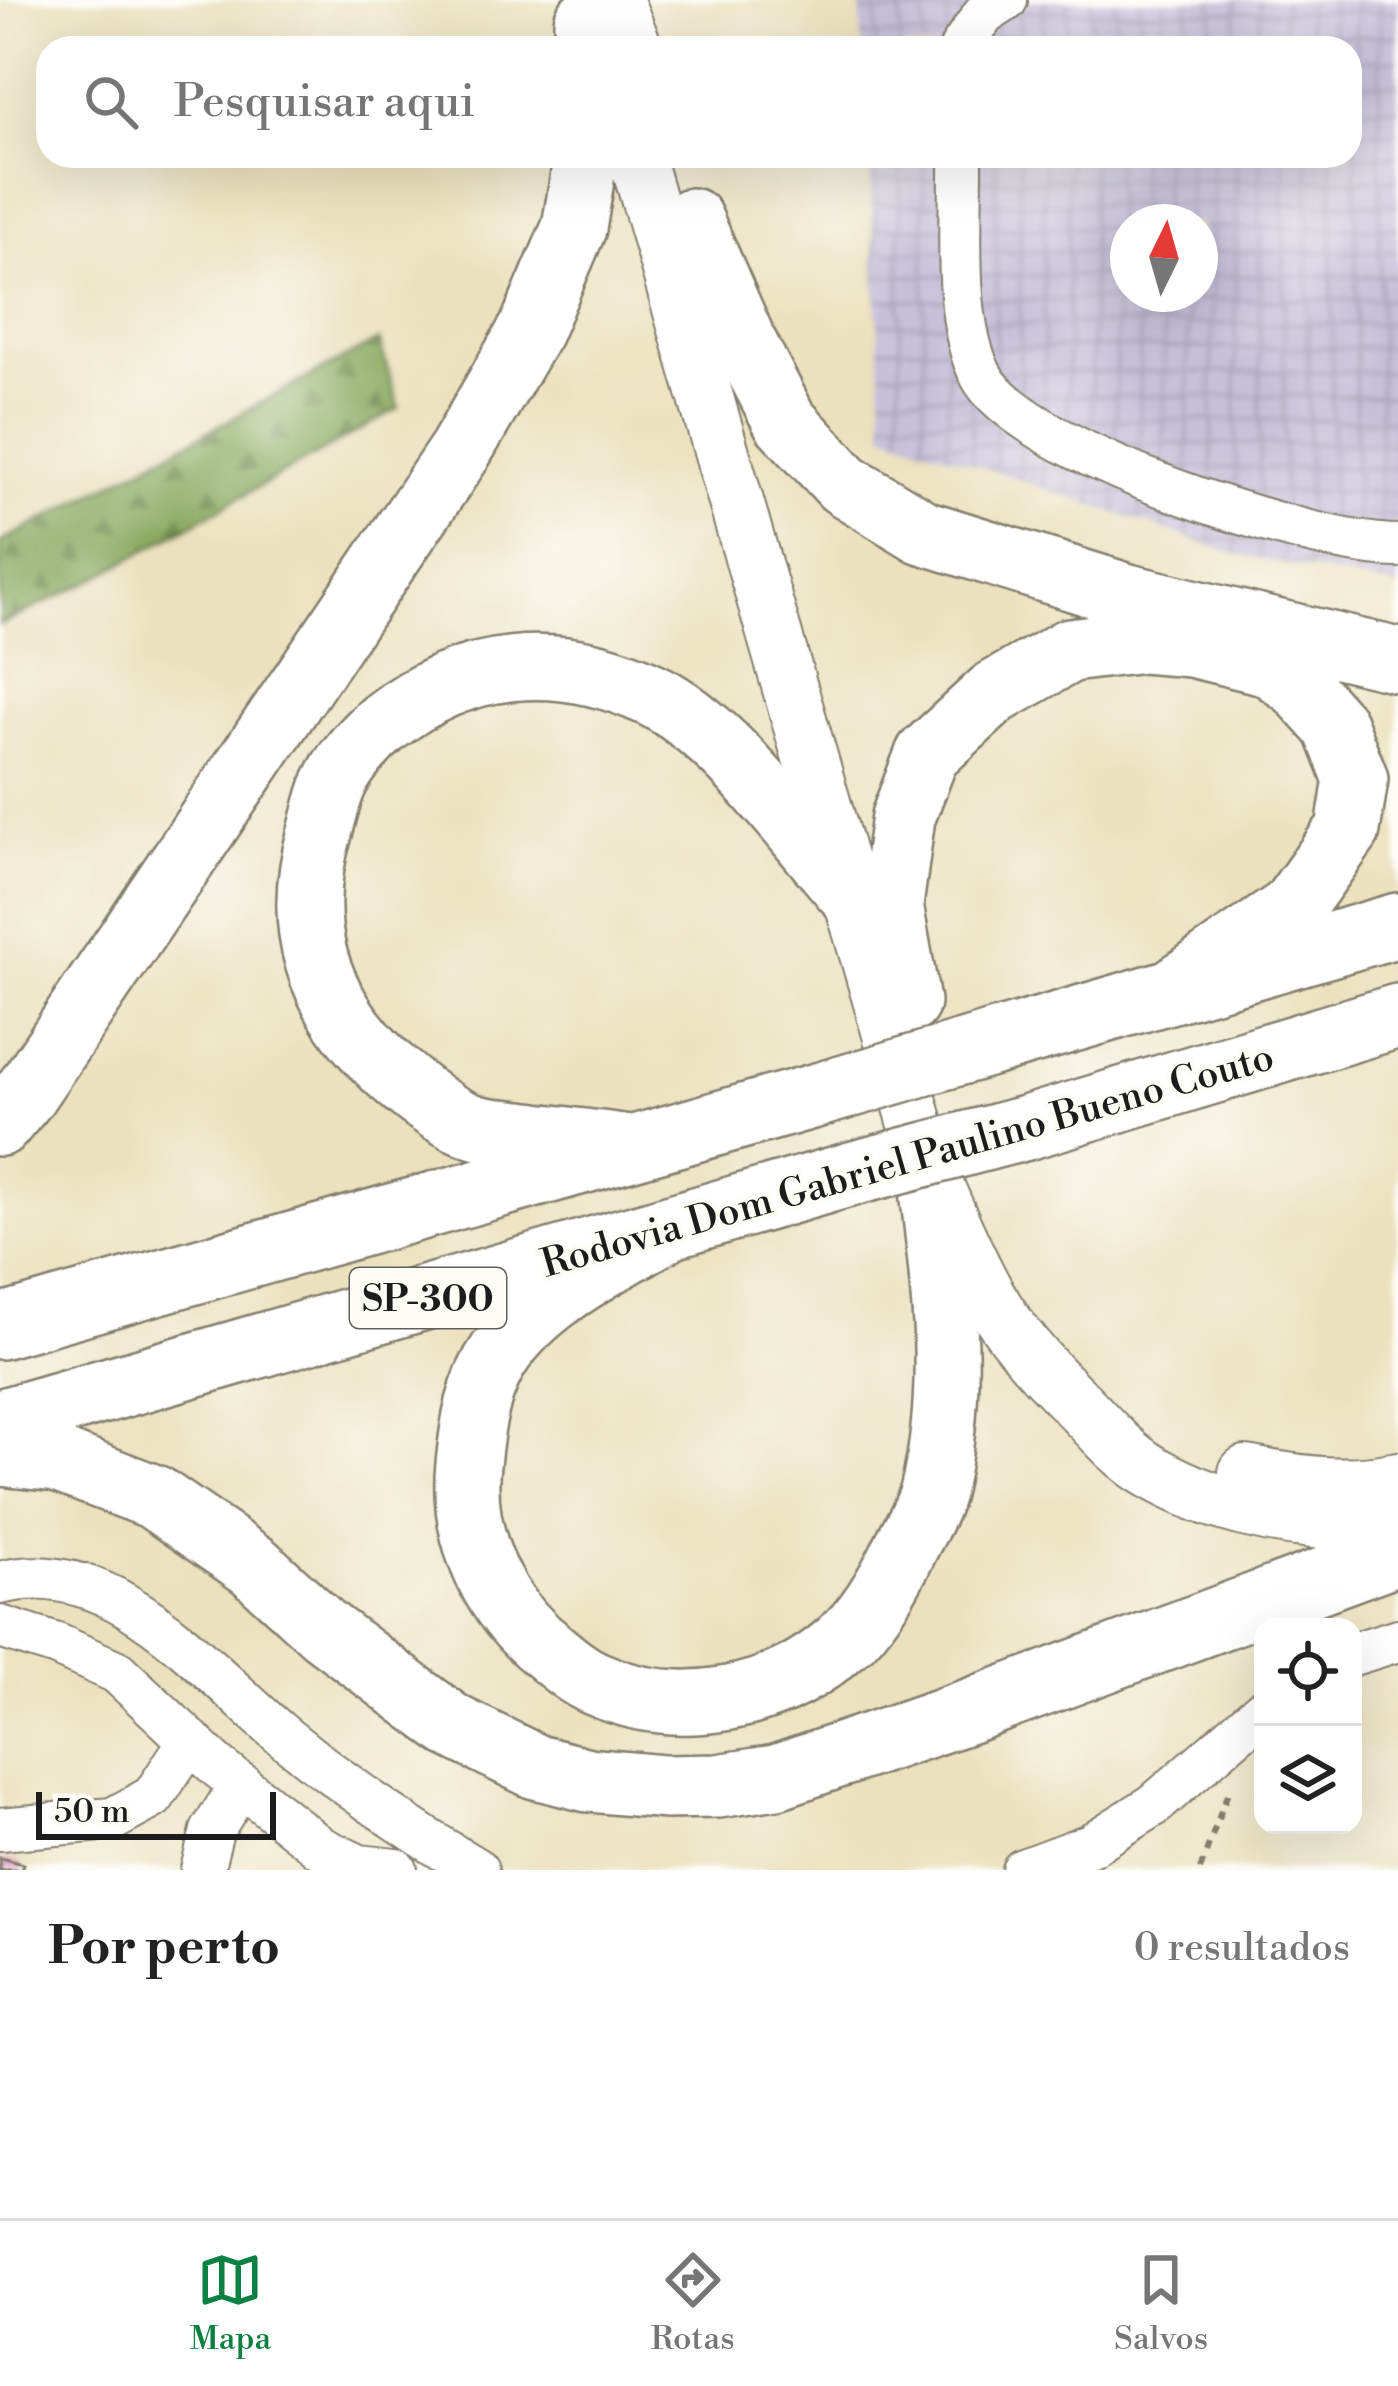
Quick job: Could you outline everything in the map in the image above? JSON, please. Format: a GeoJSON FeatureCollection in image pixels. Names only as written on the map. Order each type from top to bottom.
{"type":"FeatureCollection","features":[{"type":"Feature","properties":{"kind":"highway"},"geometry":{"type":"LineString","coordinates":[[0,1124],[460,451],[531,329],[574,229],[584,168]]}},
{"type":"Feature","properties":{"kind":"highway"},"geometry":{"type":"LineString","coordinates":[[691,220],[785,421],[844,484],[923,532],[1128,596],[1398,660]]}},
{"type":"Feature","properties":{"kind":"highway"},"geometry":{"type":"LineString","coordinates":[[908,1002],[891,905],[903,817],[927,755],[994,693],[1070,650],[1143,641],[1191,645],[1269,664],[1299,686],[1335,726],[1356,779],[1348,830],[1291,909],[1173,990]]}},
{"type":"Feature","properties":{"kind":"highway"},"geometry":{"type":"LineString","coordinates":[[630,1147],[475,1127],[413,1092],[360,1042],[333,1004],[314,955],[308,914],[309,868],[335,782],[368,736],[409,703],[450,680],[504,668],[562,670],[652,694],[726,748],[848,891]]}},
{"type":"Feature","properties":{"kind":"highway"},"geometry":{"type":"LineString","coordinates":[[1310,950],[1398,903]]}},
{"type":"Feature","properties":{"kind":"highway","name":"SP-300"},"geometry":{"type":"LineString","coordinates":[[0,1327],[1398,925]]}},
{"type":"Feature","properties":{"kind":"highway","name":"Rodovia Dom Gabriel Paulino Bueno Couto"},"geometry":{"type":"LineString","coordinates":[[0,1421],[1026,1128],[1398,1016]]}},
{"type":"Feature","properties":{"kind":"highway"},"geometry":{"type":"LineString","coordinates":[[1200,1074],[1398,1043]]}},
{"type":"Feature","properties":{"kind":"highway"},"geometry":{"type":"LineString","coordinates":[[667,1229],[553,1298],[500,1354],[473,1416],[466,1487],[468,1517],[487,1572],[521,1626],[592,1683],[670,1705],[746,1695],[787,1679],[842,1642],[890,1582],[933,1492],[947,1395],[946,1321],[930,1172]]}},
{"type":"Feature","properties":{"kind":"highway"},"geometry":{"type":"LineString","coordinates":[[0,1454],[57,1460],[154,1496],[254,1566],[324,1630],[451,1725],[536,1767],[589,1780],[665,1787],[718,1786],[776,1777],[975,1709],[1398,1552]]}},
{"type":"Feature","properties":{"kind":"main road"},"geometry":{"type":"LineString","coordinates":[[639,168],[930,1172],[964,1251],[1018,1341],[1122,1449],[1149,1470],[1197,1493],[1291,1519],[1331,1524],[1398,1522]]}},
{"type":"Feature","properties":{"kind":"main road"},"geometry":{"type":"LineString","coordinates":[[674,168],[777,557],[908,1002],[932,1107],[1008,1294],[1046,1349],[1116,1410],[1191,1458],[1296,1484],[1372,1484],[1398,1479]]}},
{"type":"Feature","properties":{"kind":"street"},"geometry":{"type":"LineString","coordinates":[[969,36],[984,14],[1006,0]]}},
{"type":"Feature","properties":{"kind":"street"},"geometry":{"type":"LineString","coordinates":[[961,168],[962,305],[979,372],[994,396],[1027,421],[1116,468],[1283,527],[1364,546],[1398,546]]}},
{"type":"Feature","properties":{"kind":"street"},"geometry":{"type":"LineString","coordinates":[[0,1583],[28,1576],[74,1582],[125,1606],[196,1654],[283,1736],[339,1779],[477,1870]]}},
{"type":"Feature","properties":{"kind":"street"},"geometry":{"type":"LineString","coordinates":[[0,1627],[57,1645],[117,1672],[190,1740],[321,1848],[359,1866],[396,1870]]}},
{"type":"Feature","properties":{"kind":"street"},"geometry":{"type":"LineString","coordinates":[[1362,1651],[1398,1640]]}},
{"type":"Feature","properties":{"kind":"street"},"geometry":{"type":"LineString","coordinates":[[1022,1870],[1090,1845],[1154,1805],[1254,1718]]}},
{"type":"Feature","properties":{"kind":"street"},"geometry":{"type":"LineString","coordinates":[[0,1829],[113,1819],[153,1797],[190,1740]]}},
{"type":"Feature","properties":{"kind":"street"},"geometry":{"type":"LineString","coordinates":[[202,1870],[212,1831],[241,1784]]}},
{"type":"Feature","properties":{"kind":"shaded area"},"geometry":{"type":"Polygon","coordinates":[[[860,0],[1398,0],[1398,588],[1234,554],[884,433],[870,168],[1362,168],[1362,36],[862,36],[860,0]]]}},
{"type":"Feature","properties":{"kind":"green space"},"geometry":{"type":"Polygon","coordinates":[[[379,340],[399,408],[100,576],[0,625],[0,543],[379,340]]]}},
{"type":"Feature","properties":{"kind":"building"},"geometry":{"type":"Polygon","coordinates":[[[0,1858],[23,1864],[21,1870],[0,1870],[0,1858]]]}}]}
